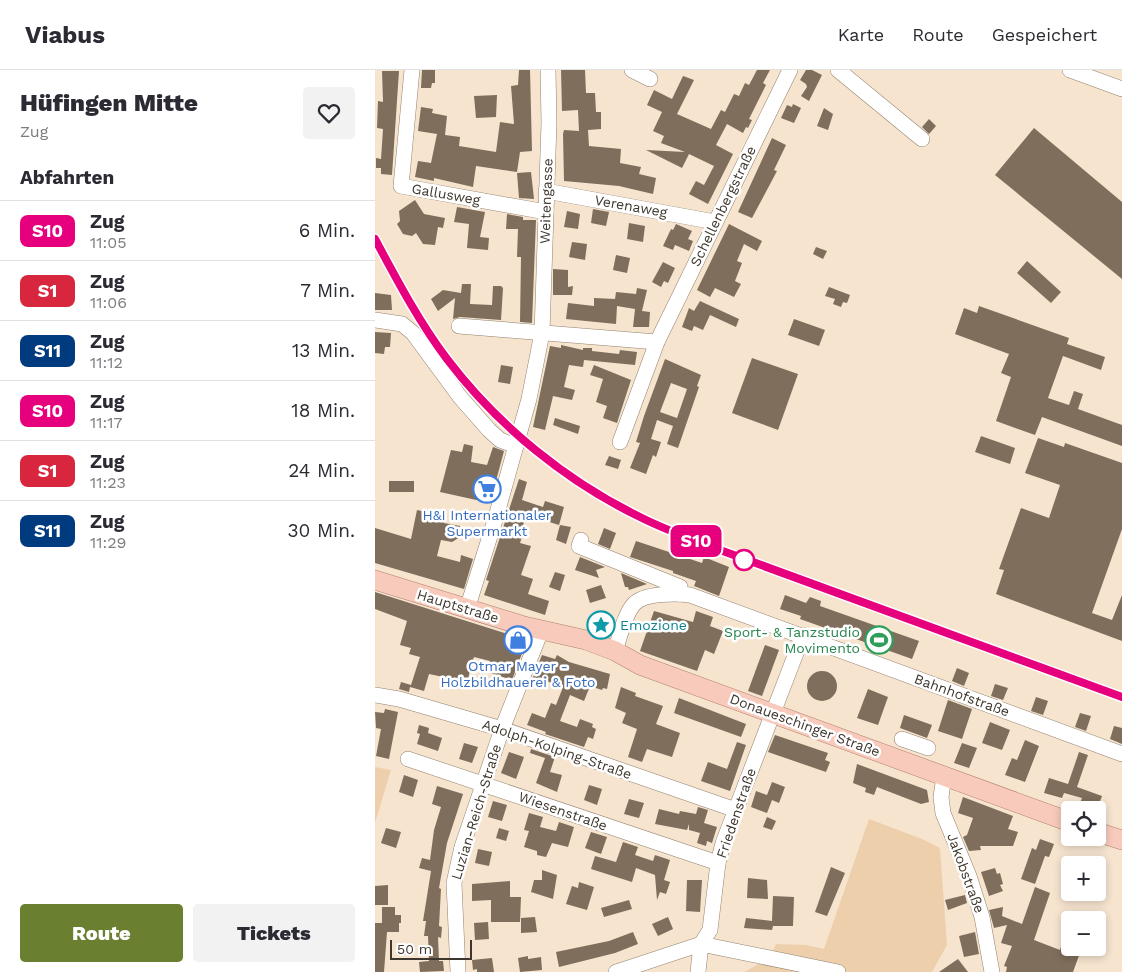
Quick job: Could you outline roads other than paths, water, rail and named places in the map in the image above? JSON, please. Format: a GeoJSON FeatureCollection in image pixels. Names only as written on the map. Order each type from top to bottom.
{"type":"FeatureCollection","features":[{"type":"Feature","properties":{"kind":"main road","name":"Hauptstraße"},"geometry":{"type":"LineString","coordinates":[[375,580],[541,631]]}},
{"type":"Feature","properties":{"kind":"main road","name":"Donaueschinger Straße"},"geometry":{"type":"LineString","coordinates":[[541,631],[573,636],[615,651],[641,665],[1061,819]]}},
{"type":"Feature","properties":{"kind":"main road"},"geometry":{"type":"LineString","coordinates":[[1106,835],[1122,840]]}},
{"type":"Feature","properties":{"kind":"street","name":"Gallusweg"},"geometry":{"type":"LineString","coordinates":[[412,70],[401,186],[546,212]]}},
{"type":"Feature","properties":{"kind":"street","name":"Weitengasse"},"geometry":{"type":"LineString","coordinates":[[467,609],[516,446],[529,398],[542,333],[548,70]]}},
{"type":"Feature","properties":{"kind":"street"},"geometry":{"type":"LineString","coordinates":[[631,70],[650,78]]}},
{"type":"Feature","properties":{"kind":"street","name":"Schellenbergstraße"},"geometry":{"type":"LineString","coordinates":[[620,442],[657,342],[791,70]]}},
{"type":"Feature","properties":{"kind":"street"},"geometry":{"type":"LineString","coordinates":[[838,70],[921,139]]}},
{"type":"Feature","properties":{"kind":"street"},"geometry":{"type":"LineString","coordinates":[[1070,70],[1122,89]]}},
{"type":"Feature","properties":{"kind":"street","name":"Verenaweg"},"geometry":{"type":"LineString","coordinates":[[546,191],[715,222]]}},
{"type":"Feature","properties":{"kind":"street"},"geometry":{"type":"LineString","coordinates":[[375,320],[402,324],[413,333],[460,397],[489,430],[500,440],[516,446]]}},
{"type":"Feature","properties":{"kind":"street"},"geometry":{"type":"LineString","coordinates":[[459,326],[657,342]]}},
{"type":"Feature","properties":{"kind":"street"},"geometry":{"type":"LineString","coordinates":[[581,540],[579,546],[680,587],[679,594]]}},
{"type":"Feature","properties":{"kind":"street","name":"Bahnhofstraße"},"geometry":{"type":"LineString","coordinates":[[615,651],[634,604],[643,599],[679,594],[712,602],[1122,754]]}},
{"type":"Feature","properties":{"kind":"street","name":"Luzian-Reich-Straße"},"geometry":{"type":"LineString","coordinates":[[458,972],[453,883],[462,848],[502,729],[541,631]]}},
{"type":"Feature","properties":{"kind":"street"},"geometry":{"type":"LineString","coordinates":[[772,712],[803,635]]}},
{"type":"Feature","properties":{"kind":"street","name":"Adolph-Kolping-Straße"},"geometry":{"type":"LineString","coordinates":[[375,695],[399,699],[502,729],[736,810]]}},
{"type":"Feature","properties":{"kind":"street","name":"Friedenstraße"},"geometry":{"type":"LineString","coordinates":[[698,972],[701,944],[709,930],[718,863],[772,712]]}},
{"type":"Feature","properties":{"kind":"street"},"geometry":{"type":"LineString","coordinates":[[902,739],[928,748]]}},
{"type":"Feature","properties":{"kind":"street","name":"Wiesenstraße"},"geometry":{"type":"LineString","coordinates":[[408,759],[718,863]]}},
{"type":"Feature","properties":{"kind":"street","name":"Jakobstraße"},"geometry":{"type":"LineString","coordinates":[[944,776],[941,797],[943,813],[969,876],[979,908],[992,972]]}},
{"type":"Feature","properties":{"kind":"street"},"geometry":{"type":"LineString","coordinates":[[619,971],[701,944],[838,972]]}},
{"type":"Feature","properties":{"kind":"railway"},"geometry":{"type":"LineString","coordinates":[[375,239],[427,330],[447,359],[474,392],[533,448],[598,493],[670,530],[708,546],[1122,697]]}},
{"type":"Feature","properties":{"kind":"train","name":"S10"},"geometry":{"type":"LineString","coordinates":[[375,239],[418,316],[465,382],[519,436],[552,463],[593,491],[672,532],[1122,697]]}},
{"type":"Feature","properties":{"kind":"place","name":"H&I Internationaler Supermarkt"},"geometry":{"type":"Point","coordinates":[487,489]}},
{"type":"Feature","properties":{"kind":"place","name":"Emozione"},"geometry":{"type":"Point","coordinates":[601,625]}},
{"type":"Feature","properties":{"kind":"place","name":"Otmar Mayer - Holzbildhauerei & Foto"},"geometry":{"type":"Point","coordinates":[518,640]}},
{"type":"Feature","properties":{"kind":"place","name":"Sport- & Tanzstudio Movimento"},"geometry":{"type":"Point","coordinates":[879,640]}}]}
